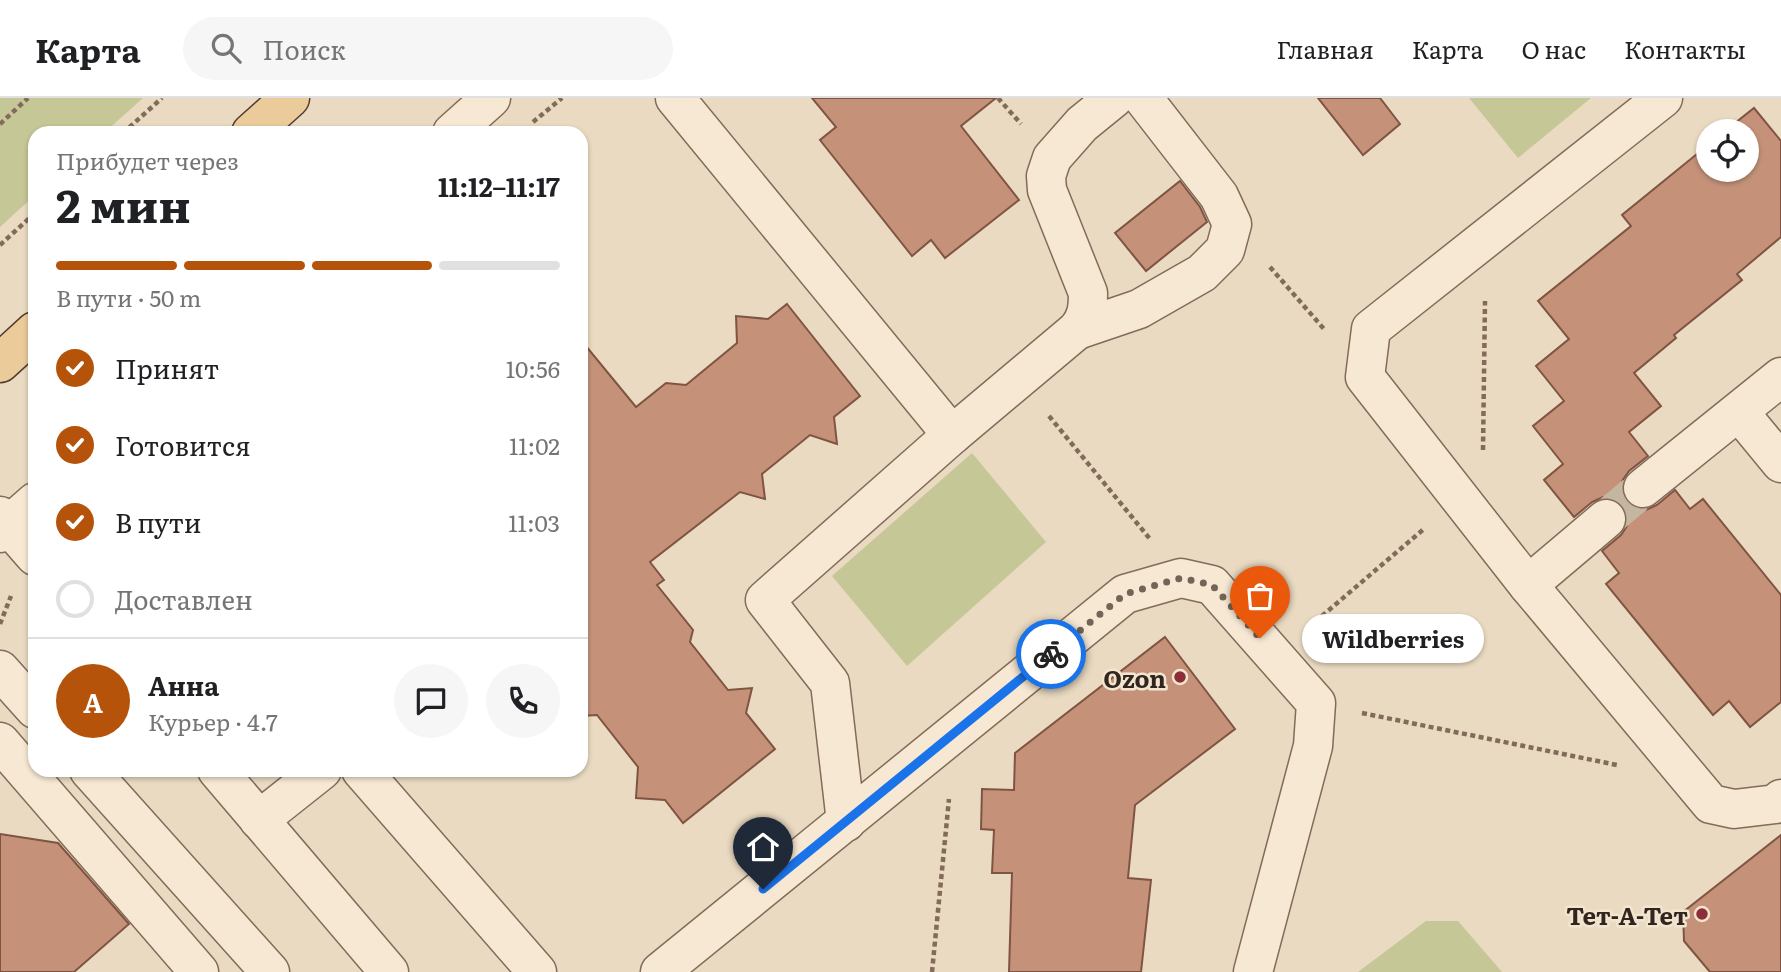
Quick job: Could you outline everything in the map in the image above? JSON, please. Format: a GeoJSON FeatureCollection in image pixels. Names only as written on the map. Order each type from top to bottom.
{"type":"FeatureCollection","features":[{"type":"Feature","properties":{"kind":"main road"},"geometry":{"type":"LineString","coordinates":[[259,126],[289,98]]}},
{"type":"Feature","properties":{"kind":"main road"},"geometry":{"type":"LineString","coordinates":[[0,363],[28,337]]}},
{"type":"Feature","properties":{"kind":"lane"},"geometry":{"type":"LineString","coordinates":[[460,126],[491,98]]}},
{"type":"Feature","properties":{"kind":"lane"},"geometry":{"type":"LineString","coordinates":[[674,98],[952,435]]}},
{"type":"Feature","properties":{"kind":"lane"},"geometry":{"type":"LineString","coordinates":[[846,822],[830,683],[765,600],[1084,322],[1088,309],[1088,293],[1047,190],[1046,176],[1052,158],[1082,124],[1114,98]]}},
{"type":"Feature","properties":{"kind":"lane"},"geometry":{"type":"LineString","coordinates":[[1077,330],[1139,309],[1202,273],[1225,250],[1232,225],[1219,196],[1143,98]]}},
{"type":"Feature","properties":{"kind":"lane"},"geometry":{"type":"LineString","coordinates":[[1663,98],[1371,329],[1365,377],[1528,585],[1711,804],[1734,809],[1776,804],[1781,799]]}},
{"type":"Feature","properties":{"kind":"lane"},"geometry":{"type":"LineString","coordinates":[[1643,488],[1781,377]]}},
{"type":"Feature","properties":{"kind":"lane"},"geometry":{"type":"LineString","coordinates":[[1739,412],[1781,463]]}},
{"type":"Feature","properties":{"kind":"lane"},"geometry":{"type":"LineString","coordinates":[[11,519],[28,545]]}},
{"type":"Feature","properties":{"kind":"lane"},"geometry":{"type":"LineString","coordinates":[[1528,585],[1606,519]]}},
{"type":"Feature","properties":{"kind":"lane"},"geometry":{"type":"LineString","coordinates":[[660,972],[1125,594],[1181,578],[1212,585],[1316,703],[1313,746],[1253,972]]}},
{"type":"Feature","properties":{"kind":"lane"},"geometry":{"type":"LineString","coordinates":[[0,670],[28,701]]}},
{"type":"Feature","properties":{"kind":"lane"},"geometry":{"type":"LineString","coordinates":[[0,742],[28,774]]}},
{"type":"Feature","properties":{"kind":"lane"},"geometry":{"type":"LineString","coordinates":[[30,777],[199,972]]}},
{"type":"Feature","properties":{"kind":"lane"},"geometry":{"type":"LineString","coordinates":[[95,777],[270,972]]}},
{"type":"Feature","properties":{"kind":"lane"},"geometry":{"type":"LineString","coordinates":[[223,777],[389,972]]}},
{"type":"Feature","properties":{"kind":"lane"},"geometry":{"type":"LineString","coordinates":[[259,820],[313,777]]}},
{"type":"Feature","properties":{"kind":"lane"},"geometry":{"type":"LineString","coordinates":[[367,777],[537,972]]}},
{"type":"Feature","properties":{"kind":"path"},"geometry":{"type":"LineString","coordinates":[[0,124],[28,98]]}},
{"type":"Feature","properties":{"kind":"path"},"geometry":{"type":"LineString","coordinates":[[131,126],[162,98]]}},
{"type":"Feature","properties":{"kind":"path"},"geometry":{"type":"LineString","coordinates":[[530,124],[562,98]]}},
{"type":"Feature","properties":{"kind":"path"},"geometry":{"type":"LineString","coordinates":[[0,245],[28,219]]}},
{"type":"Feature","properties":{"kind":"path"},"geometry":{"type":"LineString","coordinates":[[1232,225],[1365,377]]}},
{"type":"Feature","properties":{"kind":"path"},"geometry":{"type":"LineString","coordinates":[[1276,656],[1471,512],[1486,237]]}},
{"type":"Feature","properties":{"kind":"path"},"geometry":{"type":"LineString","coordinates":[[1019,379],[1181,578]]}},
{"type":"Feature","properties":{"kind":"path"},"geometry":{"type":"LineString","coordinates":[[1316,703],[1692,781]]}},
{"type":"Feature","properties":{"kind":"path"},"geometry":{"type":"LineString","coordinates":[[932,972],[955,732]]}},
{"type":"Feature","properties":{"kind":"green space"},"geometry":{"type":"Polygon","coordinates":[[[0,98],[143,98],[112,126],[28,126],[28,201],[0,227],[0,98]]]}},
{"type":"Feature","properties":{"kind":"green space"},"geometry":{"type":"Polygon","coordinates":[[[1469,98],[1591,98],[1518,158],[1469,98]]]}},
{"type":"Feature","properties":{"kind":"green space"},"geometry":{"type":"Polygon","coordinates":[[[972,453],[1046,542],[907,666],[832,576],[972,453]]]}},
{"type":"Feature","properties":{"kind":"green space"},"geometry":{"type":"Polygon","coordinates":[[[1426,921],[1458,921],[1502,972],[1358,972],[1426,921]]]}},
{"type":"Feature","properties":{"kind":"building"},"geometry":{"type":"Polygon","coordinates":[[[812,98],[996,98],[961,126],[1019,200],[945,258],[931,240],[912,256],[820,140],[836,127],[812,98]]]}},
{"type":"Feature","properties":{"kind":"building"},"geometry":{"type":"Polygon","coordinates":[[[1318,98],[1380,98],[1400,124],[1363,155],[1318,98]]]}},
{"type":"Feature","properties":{"kind":"building"},"geometry":{"type":"Polygon","coordinates":[[[1754,108],[1781,141],[1781,237],[1737,274],[1742,280],[1674,335],[1676,338],[1634,373],[1661,406],[1629,432],[1648,456],[1629,471],[1622,481],[1621,491],[1626,502],[1636,509],[1646,510],[1657,505],[1675,490],[1690,509],[1703,499],[1781,595],[1781,702],[1750,727],[1729,701],[1713,715],[1606,584],[1619,573],[1602,551],[1621,535],[1627,526],[1627,514],[1622,504],[1613,498],[1603,497],[1592,502],[1574,517],[1544,480],[1563,464],[1533,426],[1564,401],[1536,366],[1569,339],[1538,301],[1631,226],[1622,215],[1696,155],[1696,182],[1759,182],[1759,119],[1740,119],[1754,108]]]}},
{"type":"Feature","properties":{"kind":"building"},"geometry":{"type":"Polygon","coordinates":[[[1180,181],[1200,207],[1207,222],[1146,271],[1115,233],[1180,181]]]}},
{"type":"Feature","properties":{"kind":"building"},"geometry":{"type":"Polygon","coordinates":[[[787,304],[860,396],[834,417],[837,444],[810,435],[762,474],[765,499],[740,492],[650,562],[664,580],[657,585],[693,630],[690,642],[728,690],[752,688],[746,713],[775,749],[683,823],[665,800],[636,798],[638,767],[597,715],[588,716],[588,349],[636,407],[666,383],[686,385],[737,343],[736,316],[768,319],[787,304]]]}},
{"type":"Feature","properties":{"kind":"building"},"geometry":{"type":"Polygon","coordinates":[[[1165,637],[1235,729],[1135,805],[1128,878],[1151,880],[1141,972],[1009,972],[1012,873],[992,873],[994,830],[981,829],[982,789],[1014,790],[1015,753],[1165,637]]]}},
{"type":"Feature","properties":{"kind":"building"},"geometry":{"type":"Polygon","coordinates":[[[0,834],[58,843],[129,924],[74,972],[0,972],[0,834]]]}},
{"type":"Feature","properties":{"kind":"building"},"geometry":{"type":"Polygon","coordinates":[[[1781,835],[1781,972],[1710,972],[1684,941],[1683,912],[1781,835]]]}},
{"type":"Feature","properties":{"kind":"tunnel"},"geometry":{"type":"LineString","coordinates":[[1606,519],[1643,488]]}},
{"type":"Feature","properties":{"kind":"way so far"},"geometry":{"type":"LineString","coordinates":[[1051,654],[1125,594],[1181,578],[1212,585],[1260,638]]}},
{"type":"Feature","properties":{"kind":"place","name":"Wildberries"},"geometry":{"type":"Point","coordinates":[1260,638]}},
{"type":"Feature","properties":{"kind":"place","name":"Ozon"},"geometry":{"type":"Point","coordinates":[1180,677]}},
{"type":"Feature","properties":{"kind":"place","name":"Тет-А-Тет"},"geometry":{"type":"Point","coordinates":[1702,914]}},
{"type":"Feature","properties":{"kind":"route"},"geometry":{"type":"LineString","coordinates":[[763,889],[1051,654]]}}]}
